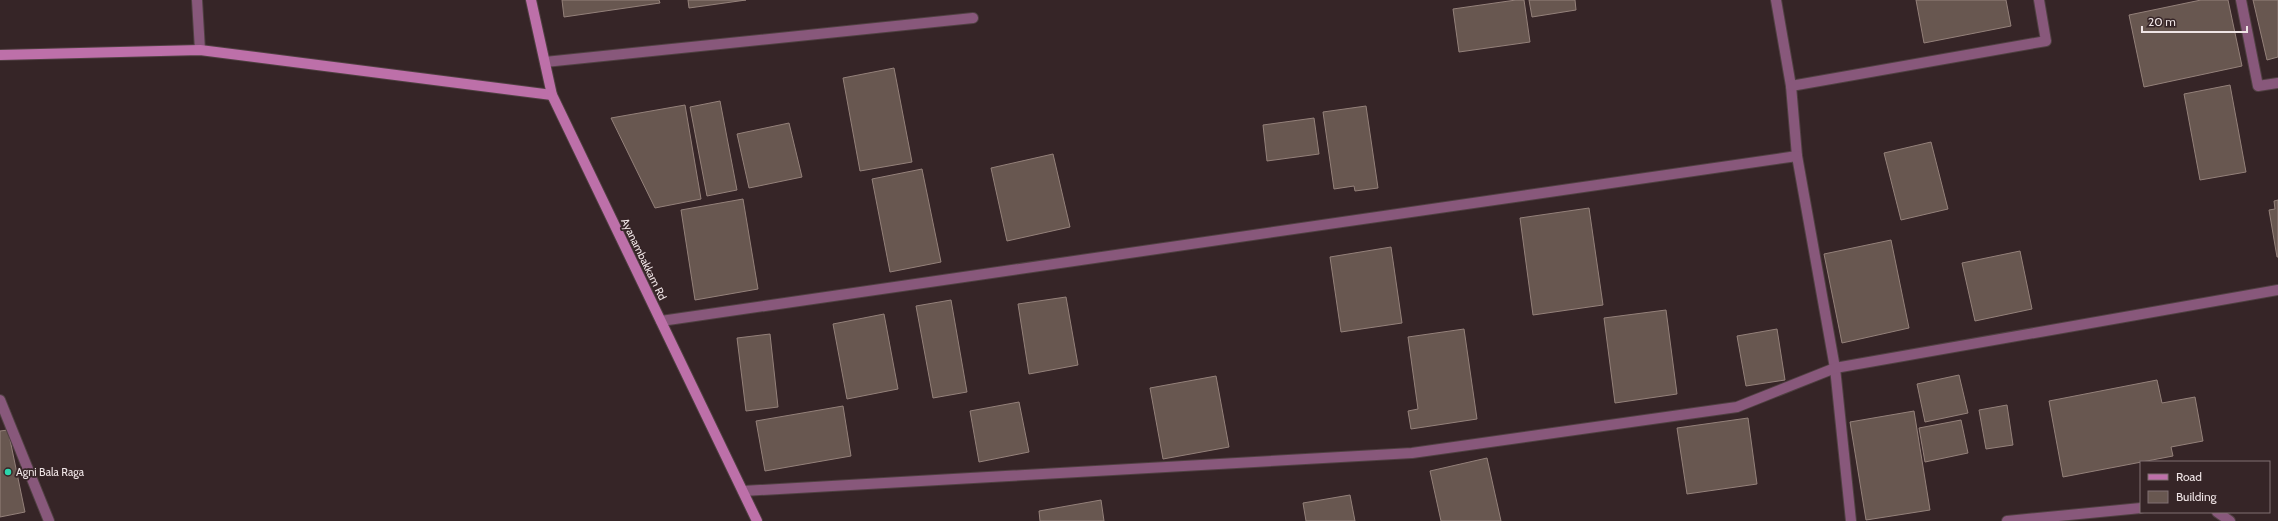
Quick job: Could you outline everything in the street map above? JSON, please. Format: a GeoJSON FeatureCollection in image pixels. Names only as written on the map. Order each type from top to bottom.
{"type":"FeatureCollection","features":[{"type":"Feature","properties":{"kind":"street"},"geometry":{"type":"LineString","coordinates":[[197,0],[200,50]]}},
{"type":"Feature","properties":{"kind":"street","name":"Ayanambakkam Rd"},"geometry":{"type":"LineString","coordinates":[[531,0],[552,95],[757,521]]}},
{"type":"Feature","properties":{"kind":"street"},"geometry":{"type":"LineString","coordinates":[[1776,0],[1791,86],[1797,156],[1836,368],[1850,521]]}},
{"type":"Feature","properties":{"kind":"street"},"geometry":{"type":"LineString","coordinates":[[1791,86],[2046,41],[2039,0]]}},
{"type":"Feature","properties":{"kind":"street"},"geometry":{"type":"LineString","coordinates":[[2241,0],[2258,86],[2278,83]]}},
{"type":"Feature","properties":{"kind":"street"},"geometry":{"type":"LineString","coordinates":[[545,62],[973,18]]}},
{"type":"Feature","properties":{"kind":"street"},"geometry":{"type":"LineString","coordinates":[[0,55],[200,50],[552,95]]}},
{"type":"Feature","properties":{"kind":"street"},"geometry":{"type":"LineString","coordinates":[[661,321],[1797,156]]}},
{"type":"Feature","properties":{"kind":"street"},"geometry":{"type":"LineString","coordinates":[[743,491],[1412,453],[1737,407],[1836,368],[2278,290]]}},
{"type":"Feature","properties":{"kind":"street"},"geometry":{"type":"LineString","coordinates":[[1,402],[49,521]]}},
{"type":"Feature","properties":{"kind":"street"},"geometry":{"type":"LineString","coordinates":[[2007,521],[2140,508]]}},
{"type":"Feature","properties":{"kind":"street"},"geometry":{"type":"LineString","coordinates":[[2218,513],[2230,521]]}},
{"type":"Feature","properties":{"kind":"building"},"geometry":{"type":"Polygon","coordinates":[[[562,0],[659,0],[660,3],[564,17],[562,0]]]}},
{"type":"Feature","properties":{"kind":"building"},"geometry":{"type":"Polygon","coordinates":[[[688,0],[746,0],[689,8],[688,0]]]}},
{"type":"Feature","properties":{"kind":"building"},"geometry":{"type":"Polygon","coordinates":[[[1524,0],[1530,42],[1459,52],[1453,9],[1524,0]]]}},
{"type":"Feature","properties":{"kind":"building"},"geometry":{"type":"Polygon","coordinates":[[[1529,0],[1575,0],[1576,10],[1532,17],[1529,0]]]}},
{"type":"Feature","properties":{"kind":"building"},"geometry":{"type":"Polygon","coordinates":[[[1916,0],[2006,0],[2011,26],[1924,43],[1916,0]]]}},
{"type":"Feature","properties":{"kind":"building"},"geometry":{"type":"Polygon","coordinates":[[[2201,0],[2228,0],[2242,66],[2144,87],[2129,15],[2201,0]]]}},
{"type":"Feature","properties":{"kind":"building"},"geometry":{"type":"Polygon","coordinates":[[[2253,0],[2278,0],[2278,57],[2267,60],[2253,0]]]}},
{"type":"Feature","properties":{"kind":"building"},"geometry":{"type":"Polygon","coordinates":[[[894,68],[912,162],[860,171],[843,78],[894,68]]]}},
{"type":"Feature","properties":{"kind":"building"},"geometry":{"type":"Polygon","coordinates":[[[2230,85],[2246,172],[2200,180],[2184,94],[2230,85]]]}},
{"type":"Feature","properties":{"kind":"building"},"geometry":{"type":"Polygon","coordinates":[[[720,101],[737,190],[707,196],[690,107],[720,101]]]}},
{"type":"Feature","properties":{"kind":"building"},"geometry":{"type":"Polygon","coordinates":[[[685,105],[701,199],[655,208],[611,118],[685,105]]]}},
{"type":"Feature","properties":{"kind":"building"},"geometry":{"type":"Polygon","coordinates":[[[1366,106],[1378,188],[1355,191],[1354,186],[1334,189],[1323,112],[1366,106]]]}},
{"type":"Feature","properties":{"kind":"building"},"geometry":{"type":"Polygon","coordinates":[[[1314,118],[1319,154],[1267,161],[1263,125],[1314,118]]]}},
{"type":"Feature","properties":{"kind":"building"},"geometry":{"type":"Polygon","coordinates":[[[789,123],[802,177],[749,188],[737,134],[789,123]]]}},
{"type":"Feature","properties":{"kind":"building"},"geometry":{"type":"Polygon","coordinates":[[[1931,142],[1948,209],[1901,220],[1884,153],[1931,142]]]}},
{"type":"Feature","properties":{"kind":"building"},"geometry":{"type":"Polygon","coordinates":[[[1053,154],[1070,227],[1007,241],[991,168],[1053,154]]]}},
{"type":"Feature","properties":{"kind":"building"},"geometry":{"type":"Polygon","coordinates":[[[922,169],[941,262],[890,272],[872,179],[922,169]]]}},
{"type":"Feature","properties":{"kind":"building"},"geometry":{"type":"Polygon","coordinates":[[[743,199],[758,289],[695,300],[681,210],[743,199]]]}},
{"type":"Feature","properties":{"kind":"building"},"geometry":{"type":"Polygon","coordinates":[[[2278,200],[2277,257],[2269,210],[2275,209],[2274,201],[2278,200]]]}},
{"type":"Feature","properties":{"kind":"building"},"geometry":{"type":"Polygon","coordinates":[[[1589,208],[1603,305],[1533,315],[1520,218],[1589,208]]]}},
{"type":"Feature","properties":{"kind":"building"},"geometry":{"type":"Polygon","coordinates":[[[1891,240],[1909,328],[1842,343],[1824,254],[1891,240]]]}},
{"type":"Feature","properties":{"kind":"building"},"geometry":{"type":"Polygon","coordinates":[[[1391,247],[1402,323],[1341,332],[1330,257],[1391,247]]]}},
{"type":"Feature","properties":{"kind":"building"},"geometry":{"type":"Polygon","coordinates":[[[2020,251],[2032,309],[1975,321],[1962,263],[2020,251]]]}},
{"type":"Feature","properties":{"kind":"building"},"geometry":{"type":"Polygon","coordinates":[[[1066,297],[1078,365],[1029,374],[1018,304],[1066,297]]]}},
{"type":"Feature","properties":{"kind":"building"},"geometry":{"type":"Polygon","coordinates":[[[951,300],[967,392],[933,398],[916,306],[951,300]]]}},
{"type":"Feature","properties":{"kind":"building"},"geometry":{"type":"Polygon","coordinates":[[[1666,310],[1677,394],[1615,403],[1604,318],[1666,310]]]}},
{"type":"Feature","properties":{"kind":"building"},"geometry":{"type":"Polygon","coordinates":[[[884,314],[898,389],[847,399],[833,324],[884,314]]]}},
{"type":"Feature","properties":{"kind":"building"},"geometry":{"type":"Polygon","coordinates":[[[1464,329],[1477,419],[1411,429],[1408,411],[1418,409],[1408,337],[1464,329]]]}},
{"type":"Feature","properties":{"kind":"building"},"geometry":{"type":"Polygon","coordinates":[[[1777,329],[1785,380],[1746,386],[1737,336],[1777,329]]]}},
{"type":"Feature","properties":{"kind":"building"},"geometry":{"type":"Polygon","coordinates":[[[770,334],[778,407],[746,411],[737,338],[770,334]]]}},
{"type":"Feature","properties":{"kind":"building"},"geometry":{"type":"Polygon","coordinates":[[[1959,375],[1968,413],[1925,422],[1917,384],[1959,375]]]}},
{"type":"Feature","properties":{"kind":"building"},"geometry":{"type":"Polygon","coordinates":[[[1216,376],[1229,447],[1163,459],[1150,388],[1216,376]]]}},
{"type":"Feature","properties":{"kind":"building"},"geometry":{"type":"Polygon","coordinates":[[[2157,380],[2162,403],[2195,397],[2203,441],[2171,447],[2173,456],[2140,461],[2140,462],[2063,477],[2049,401],[2157,380]]]}},
{"type":"Feature","properties":{"kind":"building"},"geometry":{"type":"Polygon","coordinates":[[[1019,402],[1029,452],[979,462],[970,411],[1019,402]]]}},
{"type":"Feature","properties":{"kind":"building"},"geometry":{"type":"Polygon","coordinates":[[[2007,405],[2013,445],[1986,449],[1979,410],[2007,405]]]}},
{"type":"Feature","properties":{"kind":"building"},"geometry":{"type":"Polygon","coordinates":[[[843,406],[851,456],[765,471],[756,421],[843,406]]]}},
{"type":"Feature","properties":{"kind":"building"},"geometry":{"type":"Polygon","coordinates":[[[1914,411],[1930,510],[1866,520],[1850,422],[1914,411]]]}},
{"type":"Feature","properties":{"kind":"building"},"geometry":{"type":"Polygon","coordinates":[[[1748,418],[1757,484],[1687,494],[1677,428],[1748,418]]]}},
{"type":"Feature","properties":{"kind":"building"},"geometry":{"type":"Polygon","coordinates":[[[1961,420],[1968,453],[1925,462],[1919,428],[1961,420]]]}},
{"type":"Feature","properties":{"kind":"building","name":"Agni Bala Raga"},"geometry":{"type":"Polygon","coordinates":[[[8,430],[25,512],[0,517],[0,431],[8,430]]]}},
{"type":"Feature","properties":{"kind":"building"},"geometry":{"type":"Polygon","coordinates":[[[1487,458],[1501,521],[1441,521],[1430,471],[1487,458]]]}},
{"type":"Feature","properties":{"kind":"building"},"geometry":{"type":"Polygon","coordinates":[[[1350,495],[1355,521],[1306,521],[1303,503],[1350,495]]]}},
{"type":"Feature","properties":{"kind":"building"},"geometry":{"type":"Polygon","coordinates":[[[1101,500],[1104,521],[1040,521],[1039,511],[1101,500]]]}},
{"type":"Feature","properties":{"kind":"place","name":"Agni Bala Raga"},"geometry":{"type":"Point","coordinates":[8,472]}}]}
